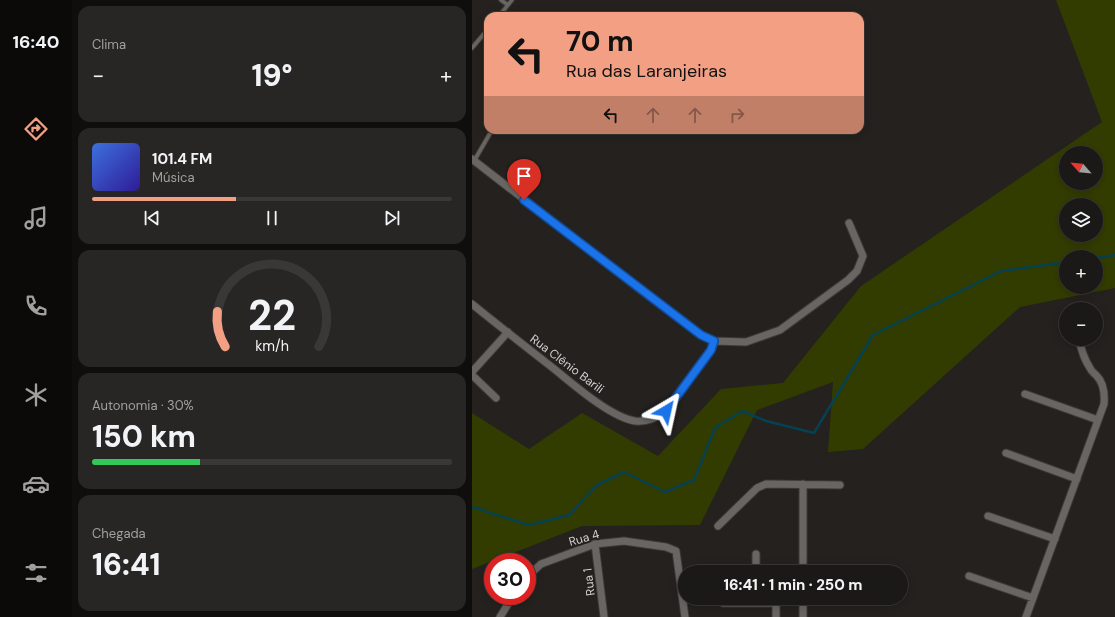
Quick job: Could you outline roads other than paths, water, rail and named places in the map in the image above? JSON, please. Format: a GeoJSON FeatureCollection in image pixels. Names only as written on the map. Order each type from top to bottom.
{"type":"FeatureCollection","features":[{"type":"Feature","properties":{"kind":"street"},"geometry":{"type":"LineString","coordinates":[[473,160],[637,287],[701,335],[714,341],[746,342],[780,330],[848,280],[858,271],[863,256],[849,223]]}},
{"type":"Feature","properties":{"kind":"street","name":"Rua Clênio Barili"},"geometry":{"type":"LineString","coordinates":[[472,304],[588,397],[625,418],[635,421],[646,421],[657,417],[666,411],[711,350],[714,341]]}},
{"type":"Feature","properties":{"kind":"street"},"geometry":{"type":"LineString","coordinates":[[496,398],[472,373],[508,332]]}},
{"type":"Feature","properties":{"kind":"street"},"geometry":{"type":"LineString","coordinates":[[1026,617],[1104,404],[1103,389],[1097,376],[1090,369],[1080,346]]}},
{"type":"Feature","properties":{"kind":"street"},"geometry":{"type":"LineString","coordinates":[[1025,394],[1098,420]]}},
{"type":"Feature","properties":{"kind":"street"},"geometry":{"type":"LineString","coordinates":[[1006,453],[1077,478]]}},
{"type":"Feature","properties":{"kind":"street"},"geometry":{"type":"LineString","coordinates":[[718,526],[757,488],[766,484],[840,485]]}},
{"type":"Feature","properties":{"kind":"street"},"geometry":{"type":"LineString","coordinates":[[803,484],[803,565]]}},
{"type":"Feature","properties":{"kind":"street"},"geometry":{"type":"LineString","coordinates":[[988,516],[1055,539]]}},
{"type":"Feature","properties":{"kind":"street","name":"Rua 4"},"geometry":{"type":"LineString","coordinates":[[536,569],[541,564],[595,544],[624,541],[666,547],[676,552],[685,617]]}},
{"type":"Feature","properties":{"kind":"street","name":"Rua 1"},"geometry":{"type":"LineString","coordinates":[[595,544],[604,617]]}},
{"type":"Feature","properties":{"kind":"street"},"geometry":{"type":"LineString","coordinates":[[756,554],[756,565]]}},
{"type":"Feature","properties":{"kind":"street"},"geometry":{"type":"LineString","coordinates":[[969,576],[1033,598]]}},
{"type":"Feature","properties":{"kind":"street"},"geometry":{"type":"LineString","coordinates":[[500,617],[507,605]]}},
{"type":"Feature","properties":{"kind":"street"},"geometry":{"type":"LineString","coordinates":[[776,605],[776,617]]}},
{"type":"Feature","properties":{"kind":"street"},"geometry":{"type":"LineString","coordinates":[[803,605],[803,617]]}},
{"type":"Feature","properties":{"kind":"lane"},"geometry":{"type":"LineString","coordinates":[[502,0],[508,5]]}},
{"type":"Feature","properties":{"kind":"lane"},"geometry":{"type":"LineString","coordinates":[[502,12],[512,0]]}},
{"type":"Feature","properties":{"kind":"lane"},"geometry":{"type":"LineString","coordinates":[[472,48],[484,34]]}},
{"type":"Feature","properties":{"kind":"lane"},"geometry":{"type":"LineString","coordinates":[[473,160],[489,134]]}},
{"type":"Feature","properties":{"kind":"waterway"},"geometry":{"type":"LineString","coordinates":[[1103,257],[1115,255]]}},
{"type":"Feature","properties":{"kind":"waterway"},"geometry":{"type":"LineString","coordinates":[[472,507],[529,525],[569,515],[597,485],[624,472],[665,492],[694,480],[715,428],[742,411],[766,421],[814,433],[873,335],[1001,271],[1059,263]]}}]}
